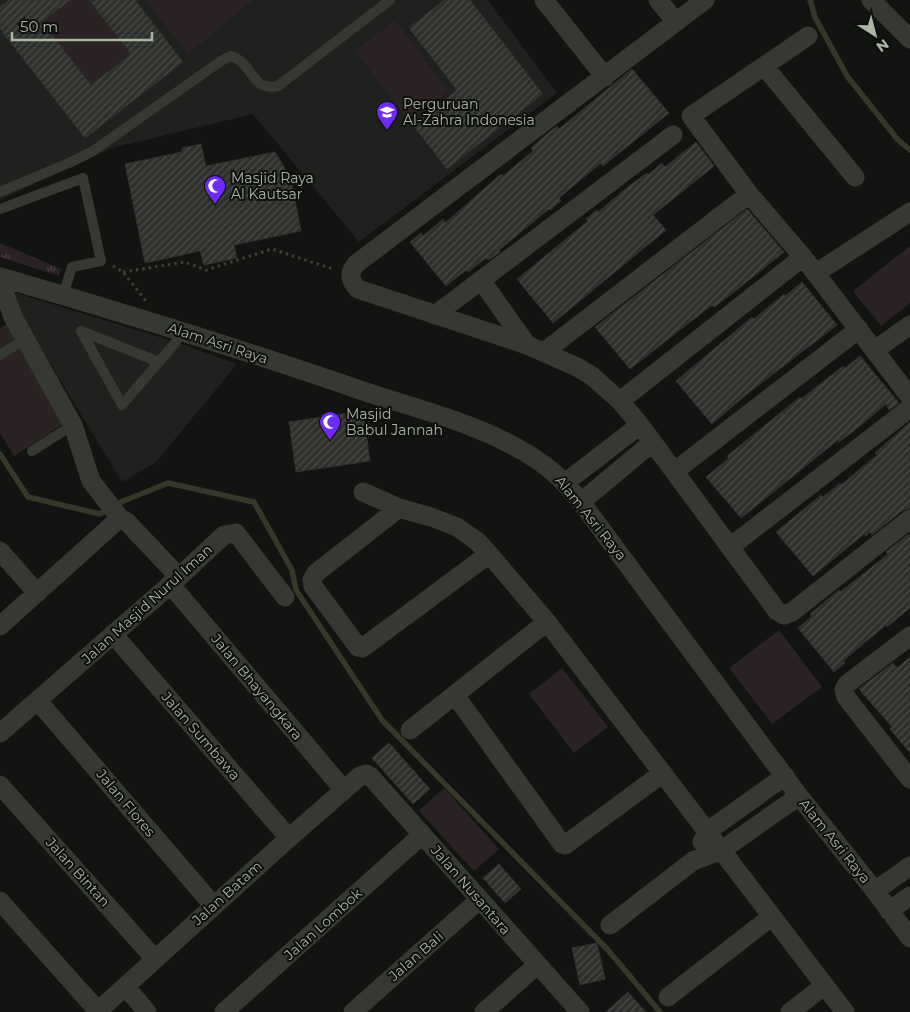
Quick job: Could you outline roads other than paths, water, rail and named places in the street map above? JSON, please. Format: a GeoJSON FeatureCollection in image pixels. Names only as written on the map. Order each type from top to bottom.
{"type":"FeatureCollection","features":[{"type":"Feature","properties":{"kind":"street"},"geometry":{"type":"LineString","coordinates":[[544,0],[605,77]]}},
{"type":"Feature","properties":{"kind":"street"},"geometry":{"type":"LineString","coordinates":[[658,0],[676,22]]}},
{"type":"Feature","properties":{"kind":"street"},"geometry":{"type":"LineString","coordinates":[[705,0],[356,264],[351,269],[352,284],[358,289],[535,348],[577,366],[592,376],[620,401],[640,425],[776,611],[784,615],[792,612],[910,519]]}},
{"type":"Feature","properties":{"kind":"street"},"geometry":{"type":"LineString","coordinates":[[871,0],[910,40]]}},
{"type":"Feature","properties":{"kind":"street"},"geometry":{"type":"LineString","coordinates":[[808,36],[691,116],[749,194],[816,273],[910,397]]}},
{"type":"Feature","properties":{"kind":"street"},"geometry":{"type":"LineString","coordinates":[[764,66],[855,177]]}},
{"type":"Feature","properties":{"kind":"street"},"geometry":{"type":"LineString","coordinates":[[435,315],[673,135]]}},
{"type":"Feature","properties":{"kind":"street"},"geometry":{"type":"LineString","coordinates":[[535,348],[749,194]]}},
{"type":"Feature","properties":{"kind":"street"},"geometry":{"type":"LineString","coordinates":[[816,273],[910,212]]}},
{"type":"Feature","properties":{"kind":"street"},"geometry":{"type":"LineString","coordinates":[[620,401],[803,257]]}},
{"type":"Feature","properties":{"kind":"street"},"geometry":{"type":"LineString","coordinates":[[0,278],[13,317],[73,425]]}},
{"type":"Feature","properties":{"kind":"street","name":"Alam Asri Raya"},"geometry":{"type":"LineString","coordinates":[[0,278],[149,321],[476,429],[518,448],[550,468],[566,482],[799,796],[910,938]]}},
{"type":"Feature","properties":{"kind":"street"},"geometry":{"type":"LineString","coordinates":[[481,280],[535,348]]}},
{"type":"Feature","properties":{"kind":"street"},"geometry":{"type":"LineString","coordinates":[[875,350],[910,325]]}},
{"type":"Feature","properties":{"kind":"street"},"geometry":{"type":"LineString","coordinates":[[675,471],[858,330]]}},
{"type":"Feature","properties":{"kind":"street"},"geometry":{"type":"LineString","coordinates":[[730,547],[910,408]]}},
{"type":"Feature","properties":{"kind":"street","name":"Jalan Bhayangkara"},"geometry":{"type":"LineString","coordinates":[[73,425],[91,481],[120,518],[127,522],[175,580],[344,790]]}},
{"type":"Feature","properties":{"kind":"street"},"geometry":{"type":"LineString","coordinates":[[566,482],[640,425]]}},
{"type":"Feature","properties":{"kind":"street"},"geometry":{"type":"LineString","coordinates":[[581,502],[653,442]]}},
{"type":"Feature","properties":{"kind":"street"},"geometry":{"type":"LineString","coordinates":[[363,492],[399,508],[432,517],[457,527],[478,542],[548,622],[844,1012]]}},
{"type":"Feature","properties":{"kind":"street"},"geometry":{"type":"LineString","coordinates":[[399,508],[316,573],[312,580],[313,586],[358,647],[362,648],[365,646],[489,554]]}},
{"type":"Feature","properties":{"kind":"street"},"geometry":{"type":"LineString","coordinates":[[0,626],[120,518]]}},
{"type":"Feature","properties":{"kind":"street","name":"Jalan Masjid Nurul Iman"},"geometry":{"type":"LineString","coordinates":[[0,733],[175,580],[224,534],[236,533],[284,597]]}},
{"type":"Feature","properties":{"kind":"street"},"geometry":{"type":"LineString","coordinates":[[0,551],[36,593]]}},
{"type":"Feature","properties":{"kind":"street"},"geometry":{"type":"LineString","coordinates":[[410,730],[548,622]]}},
{"type":"Feature","properties":{"kind":"street","name":"Jalan Sumbawa"},"geometry":{"type":"LineString","coordinates":[[113,634],[288,838]]}},
{"type":"Feature","properties":{"kind":"street"},"geometry":{"type":"LineString","coordinates":[[910,636],[847,684],[844,690],[846,697],[904,757],[910,778]]}},
{"type":"Feature","properties":{"kind":"street"},"geometry":{"type":"LineString","coordinates":[[455,694],[562,844],[565,845],[663,773]]}},
{"type":"Feature","properties":{"kind":"street","name":"Jalan Flores"},"geometry":{"type":"LineString","coordinates":[[38,701],[214,905]]}},
{"type":"Feature","properties":{"kind":"street","name":"Jalan Nusantara"},"geometry":{"type":"LineString","coordinates":[[360,776],[366,774],[371,777],[580,1012]]}},
{"type":"Feature","properties":{"kind":"street","name":"Jalan Batam"},"geometry":{"type":"LineString","coordinates":[[97,1012],[288,838],[360,776]]}},
{"type":"Feature","properties":{"kind":"street"},"geometry":{"type":"LineString","coordinates":[[693,860],[708,831],[785,776]]}},
{"type":"Feature","properties":{"kind":"street","name":"Jalan Bintan"},"geometry":{"type":"LineString","coordinates":[[0,785],[155,959]]}},
{"type":"Feature","properties":{"kind":"street"},"geometry":{"type":"LineString","coordinates":[[610,925],[693,860],[722,850],[799,796]]}},
{"type":"Feature","properties":{"kind":"street","name":"Jalan Lombok"},"geometry":{"type":"LineString","coordinates":[[224,1012],[422,835]]}},
{"type":"Feature","properties":{"kind":"street"},"geometry":{"type":"LineString","coordinates":[[875,891],[910,866]]}},
{"type":"Feature","properties":{"kind":"street"},"geometry":{"type":"LineString","coordinates":[[889,911],[910,896]]}},
{"type":"Feature","properties":{"kind":"street","name":"Jalan Bali"},"geometry":{"type":"LineString","coordinates":[[353,1012],[479,900]]}},
{"type":"Feature","properties":{"kind":"street"},"geometry":{"type":"LineString","coordinates":[[0,901],[97,1012]]}},
{"type":"Feature","properties":{"kind":"street"},"geometry":{"type":"LineString","coordinates":[[668,997],[771,917]]}},
{"type":"Feature","properties":{"kind":"street"},"geometry":{"type":"LineString","coordinates":[[484,1012],[537,965]]}},
{"type":"Feature","properties":{"kind":"street"},"geometry":{"type":"LineString","coordinates":[[790,1012],[824,986]]}},
{"type":"Feature","properties":{"kind":"street"},"geometry":{"type":"LineString","coordinates":[[126,987],[147,1012]]}},
{"type":"Feature","properties":{"kind":"lane"},"geometry":{"type":"LineString","coordinates":[[0,192],[92,151],[221,61],[231,56],[240,59],[260,85],[268,88],[278,86],[390,0]]}},
{"type":"Feature","properties":{"kind":"lane"},"geometry":{"type":"LineString","coordinates":[[0,209],[83,178],[101,261],[72,268],[63,295]]}},
{"type":"Feature","properties":{"kind":"lane"},"geometry":{"type":"LineString","coordinates":[[158,362],[81,331],[122,405],[176,342],[180,331]]}},
{"type":"Feature","properties":{"kind":"lane"},"geometry":{"type":"LineString","coordinates":[[0,355],[25,339]]}},
{"type":"Feature","properties":{"kind":"lane"},"geometry":{"type":"LineString","coordinates":[[32,451],[73,425]]}},
{"type":"Feature","properties":{"kind":"waterway"},"geometry":{"type":"LineString","coordinates":[[810,0],[815,17],[847,76],[898,140],[910,150]]}},
{"type":"Feature","properties":{"kind":"waterway"},"geometry":{"type":"LineString","coordinates":[[0,454],[28,497],[100,514],[121,502],[168,483],[254,502],[292,570],[296,590],[382,720],[608,950],[660,1012]]}},
{"type":"Feature","properties":{"kind":"place","name":"Perguruan Al-Zahra Indonesia"},"geometry":{"type":"Point","coordinates":[387,131]}},
{"type":"Feature","properties":{"kind":"place","name":"Masjid Raya Al Kautsar"},"geometry":{"type":"Point","coordinates":[215,205]}},
{"type":"Feature","properties":{"kind":"place","name":"Masjid Babul Jannah"},"geometry":{"type":"Point","coordinates":[330,441]}}]}
